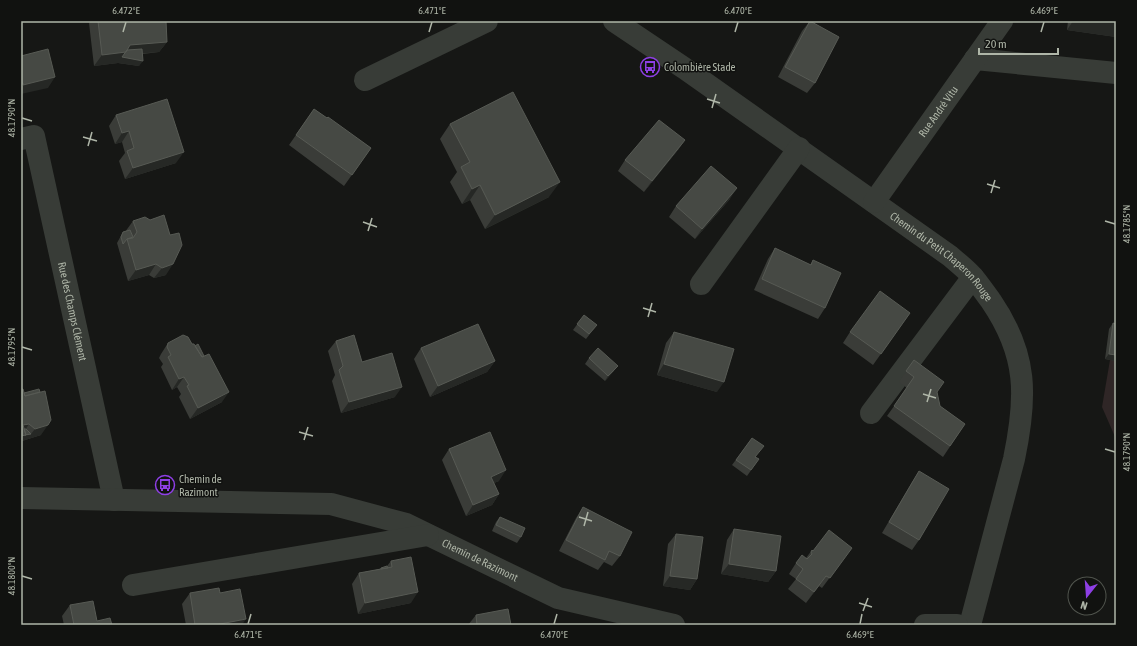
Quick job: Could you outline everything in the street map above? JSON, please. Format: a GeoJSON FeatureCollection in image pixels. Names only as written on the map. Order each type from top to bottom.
{"type":"FeatureCollection","features":[{"type":"Feature","properties":{"kind":"street"},"geometry":{"type":"LineString","coordinates":[[365,80],[487,21]]}},
{"type":"Feature","properties":{"kind":"street","name":"Chemin du Petit Chaperon Rouge"},"geometry":{"type":"LineString","coordinates":[[614,21],[799,148],[950,256],[973,277],[1001,316],[1009,331],[1016,350],[1022,377],[1022,407],[1019,435],[1014,459],[970,625]]}},
{"type":"Feature","properties":{"kind":"street","name":"Rue André Vitu"},"geometry":{"type":"LineString","coordinates":[[874,202],[1002,21]]}},
{"type":"Feature","properties":{"kind":"street"},"geometry":{"type":"LineString","coordinates":[[976,59],[1116,73]]}},
{"type":"Feature","properties":{"kind":"street","name":"Rue des Champs Clément"},"geometry":{"type":"LineString","coordinates":[[21,139],[34,136],[114,500]]}},
{"type":"Feature","properties":{"kind":"street"},"geometry":{"type":"LineString","coordinates":[[701,284],[799,148]]}},
{"type":"Feature","properties":{"kind":"street"},"geometry":{"type":"LineString","coordinates":[[871,413],[973,277]]}},
{"type":"Feature","properties":{"kind":"street","name":"Chemin de Razimont"},"geometry":{"type":"LineString","coordinates":[[21,498],[331,504],[406,524],[558,598],[674,625]]}},
{"type":"Feature","properties":{"kind":"street"},"geometry":{"type":"LineString","coordinates":[[133,585],[428,535]]}},
{"type":"Feature","properties":{"kind":"street"},"geometry":{"type":"LineString","coordinates":[[925,625],[957,625]]}},
{"type":"Feature","properties":{"kind":"shaded area"},"geometry":{"type":"Polygon","coordinates":[[[1116,314],[1116,439],[1102,407],[1116,314]]]}},
{"type":"Feature","properties":{"kind":"building"},"geometry":{"type":"Polygon","coordinates":[[[98,21],[166,21],[167,42],[130,45],[126,52],[102,55],[98,21]]]}},
{"type":"Feature","properties":{"kind":"building"},"geometry":{"type":"Polygon","coordinates":[[[810,21],[839,37],[815,83],[785,67],[810,21]]]}},
{"type":"Feature","properties":{"kind":"building"},"geometry":{"type":"Polygon","coordinates":[[[48,49],[55,77],[23,85],[23,83],[21,83],[21,56],[48,49]]]}},
{"type":"Feature","properties":{"kind":"building"},"geometry":{"type":"Polygon","coordinates":[[[142,49],[143,61],[122,57],[127,50],[142,49]]]}},
{"type":"Feature","properties":{"kind":"building"},"geometry":{"type":"Polygon","coordinates":[[[513,92],[560,182],[495,215],[480,185],[472,189],[461,167],[470,162],[450,124],[513,92]]]}},
{"type":"Feature","properties":{"kind":"building"},"geometry":{"type":"Polygon","coordinates":[[[167,99],[184,152],[133,168],[127,151],[134,148],[129,131],[122,133],[116,115],[167,99]]]}},
{"type":"Feature","properties":{"kind":"building"},"geometry":{"type":"Polygon","coordinates":[[[314,109],[327,118],[328,117],[371,148],[352,175],[296,135],[314,109]]]}},
{"type":"Feature","properties":{"kind":"building"},"geometry":{"type":"Polygon","coordinates":[[[659,120],[685,140],[652,181],[625,160],[659,120]]]}},
{"type":"Feature","properties":{"kind":"building"},"geometry":{"type":"Polygon","coordinates":[[[711,166],[737,188],[702,229],[676,206],[711,166]]]}},
{"type":"Feature","properties":{"kind":"building"},"geometry":{"type":"Polygon","coordinates":[[[164,215],[170,235],[179,233],[182,245],[173,264],[162,268],[156,264],[136,270],[127,239],[133,238],[137,232],[133,221],[145,217],[150,220],[164,215]]]}},
{"type":"Feature","properties":{"kind":"building"},"geometry":{"type":"Polygon","coordinates":[[[130,230],[133,237],[127,239],[123,244],[121,237],[123,232],[130,230]]]}},
{"type":"Feature","properties":{"kind":"building"},"geometry":{"type":"Polygon","coordinates":[[[775,248],[811,265],[813,260],[841,273],[825,308],[762,279],[775,248]]]}},
{"type":"Feature","properties":{"kind":"building"},"geometry":{"type":"Polygon","coordinates":[[[880,291],[910,313],[881,354],[850,332],[880,291]]]}},
{"type":"Feature","properties":{"kind":"building"},"geometry":{"type":"Polygon","coordinates":[[[584,315],[597,325],[589,334],[577,324],[584,315]]]}},
{"type":"Feature","properties":{"kind":"building"},"geometry":{"type":"Polygon","coordinates":[[[1113,323],[1116,324],[1116,355],[1109,354],[1113,323]]]}},
{"type":"Feature","properties":{"kind":"building"},"geometry":{"type":"Polygon","coordinates":[[[478,324],[495,361],[438,386],[421,348],[478,324]]]}},
{"type":"Feature","properties":{"kind":"building"},"geometry":{"type":"Polygon","coordinates":[[[674,332],[734,349],[724,382],[664,364],[674,332]]]}},
{"type":"Feature","properties":{"kind":"building"},"geometry":{"type":"Polygon","coordinates":[[[183,335],[188,337],[202,357],[209,354],[229,392],[198,408],[187,386],[189,385],[184,377],[179,379],[168,357],[171,355],[167,347],[168,343],[183,335]]]}},
{"type":"Feature","properties":{"kind":"building"},"geometry":{"type":"Polygon","coordinates":[[[354,335],[362,362],[392,353],[402,387],[349,402],[339,370],[343,366],[336,341],[354,335]]]}},
{"type":"Feature","properties":{"kind":"building"},"geometry":{"type":"Polygon","coordinates":[[[198,344],[204,356],[202,357],[195,346],[198,344]]]}},
{"type":"Feature","properties":{"kind":"building"},"geometry":{"type":"Polygon","coordinates":[[[598,348],[618,366],[608,376],[589,358],[598,348]]]}},
{"type":"Feature","properties":{"kind":"building"},"geometry":{"type":"Polygon","coordinates":[[[914,360],[944,382],[937,392],[940,406],[965,424],[950,446],[894,406],[914,377],[906,371],[914,360]]]}},
{"type":"Feature","properties":{"kind":"building"},"geometry":{"type":"Polygon","coordinates":[[[21,389],[23,389],[25,396],[45,391],[51,420],[48,425],[35,429],[29,424],[23,425],[26,435],[21,436],[21,389]]]}},
{"type":"Feature","properties":{"kind":"building"},"geometry":{"type":"Polygon","coordinates":[[[39,389],[40,392],[25,396],[24,393],[39,389]]]}},
{"type":"Feature","properties":{"kind":"building"},"geometry":{"type":"Polygon","coordinates":[[[24,429],[26,429],[31,434],[26,435],[24,429]]]}},
{"type":"Feature","properties":{"kind":"building"},"geometry":{"type":"Polygon","coordinates":[[[490,432],[506,470],[491,477],[499,494],[473,505],[449,449],[490,432]]]}},
{"type":"Feature","properties":{"kind":"building"},"geometry":{"type":"Polygon","coordinates":[[[752,438],[764,446],[755,457],[759,459],[751,470],[736,460],[752,438]]]}},
{"type":"Feature","properties":{"kind":"building"},"geometry":{"type":"Polygon","coordinates":[[[919,471],[949,489],[919,540],[889,522],[919,471]]]}},
{"type":"Feature","properties":{"kind":"building"},"geometry":{"type":"Polygon","coordinates":[[[583,507],[632,532],[620,556],[609,551],[605,560],[566,540],[583,507]]]}},
{"type":"Feature","properties":{"kind":"building"},"geometry":{"type":"Polygon","coordinates":[[[500,517],[525,528],[521,537],[496,525],[500,517]]]}},
{"type":"Feature","properties":{"kind":"building"},"geometry":{"type":"Polygon","coordinates":[[[734,529],[781,536],[776,571],[729,564],[734,529]]]}},
{"type":"Feature","properties":{"kind":"building"},"geometry":{"type":"Polygon","coordinates":[[[829,530],[852,548],[830,578],[826,576],[814,592],[796,579],[803,569],[796,563],[802,555],[807,559],[812,554],[812,550],[813,551],[829,530]]]}},
{"type":"Feature","properties":{"kind":"building"},"geometry":{"type":"Polygon","coordinates":[[[676,534],[703,537],[697,579],[670,576],[676,534]]]}},
{"type":"Feature","properties":{"kind":"building"},"geometry":{"type":"Polygon","coordinates":[[[411,557],[418,592],[365,603],[359,573],[392,567],[391,561],[411,557]]]}},
{"type":"Feature","properties":{"kind":"building"},"geometry":{"type":"Polygon","coordinates":[[[387,566],[388,568],[381,569],[381,568],[387,566]]]}},
{"type":"Feature","properties":{"kind":"building"},"geometry":{"type":"Polygon","coordinates":[[[219,588],[220,593],[240,589],[246,619],[215,625],[195,625],[190,593],[219,588]]]}},
{"type":"Feature","properties":{"kind":"building"},"geometry":{"type":"Polygon","coordinates":[[[93,601],[97,621],[110,618],[112,625],[74,625],[70,605],[93,601]]]}},
{"type":"Feature","properties":{"kind":"building"},"geometry":{"type":"Polygon","coordinates":[[[508,609],[511,625],[477,625],[476,615],[508,609]]]}},
{"type":"Feature","properties":{"kind":"place","name":"Colombière Stade"},"geometry":{"type":"Point","coordinates":[650,67]}},
{"type":"Feature","properties":{"kind":"place","name":"Chemin de Razimont"},"geometry":{"type":"Point","coordinates":[165,485]}}]}
